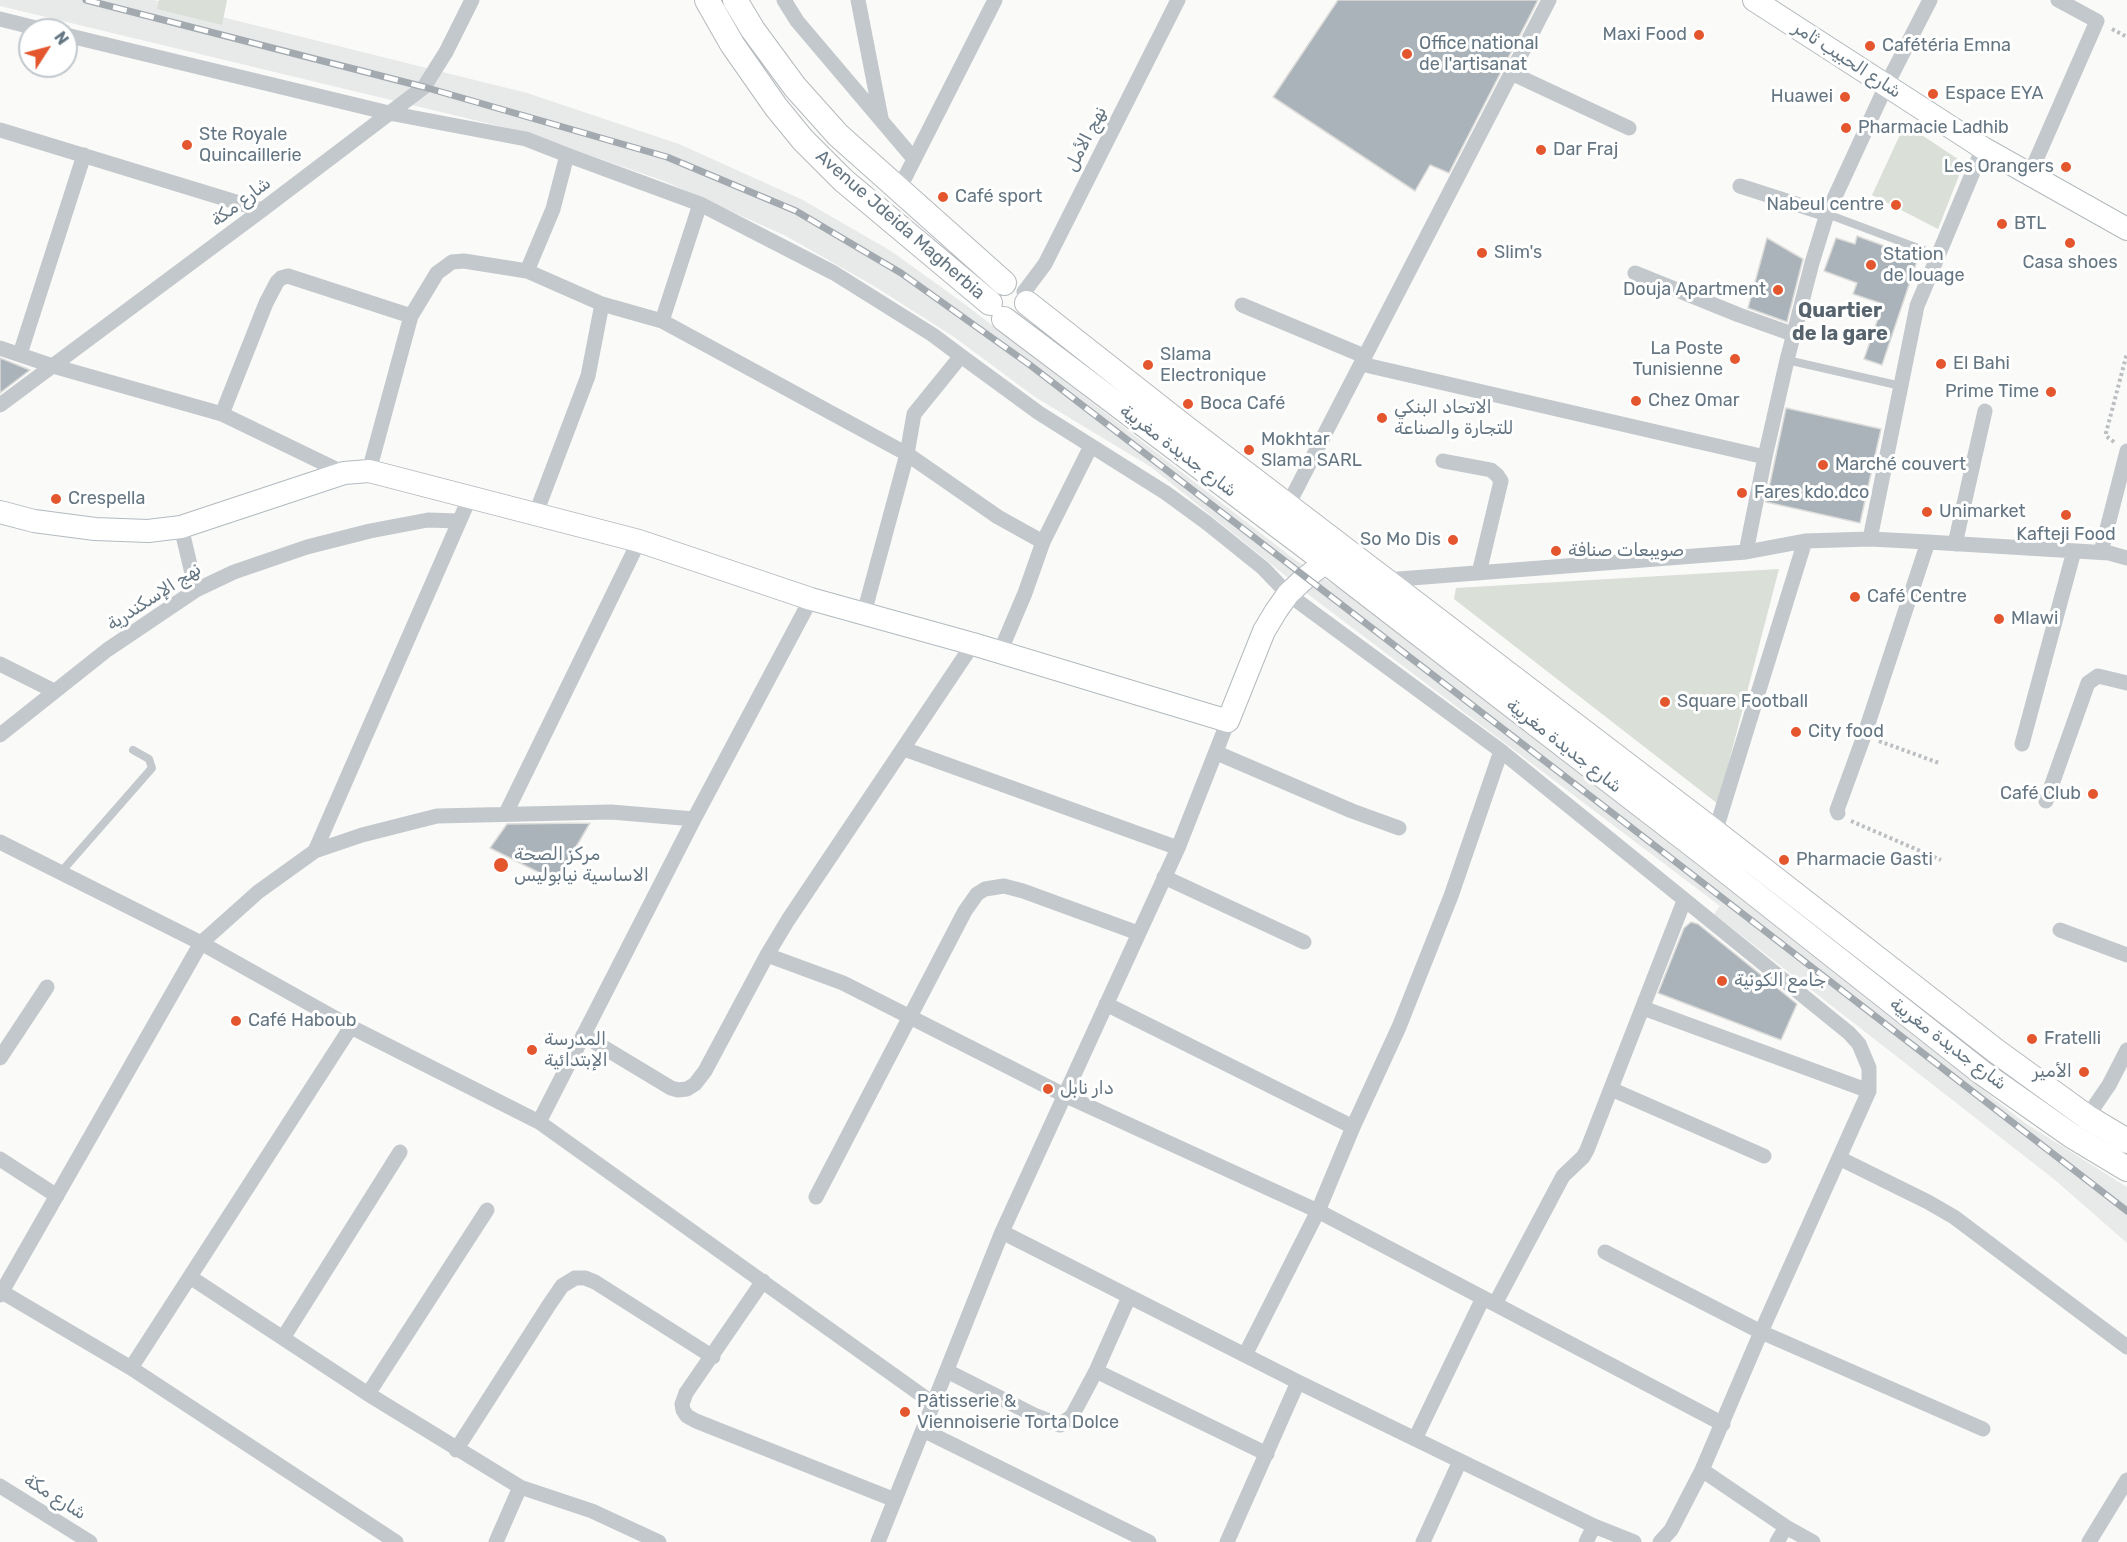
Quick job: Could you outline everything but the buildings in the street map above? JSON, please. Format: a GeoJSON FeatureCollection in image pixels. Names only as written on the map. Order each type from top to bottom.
{"type":"FeatureCollection","features":[{"type":"Feature","properties":{"kind":"main road","name":"Avenue Jdeida Magherbia"},"geometry":{"type":"LineString","coordinates":[[707,0],[732,44],[776,107],[803,140],[843,180],[997,311]]}},
{"type":"Feature","properties":{"kind":"main road","name":"Avenue Jdeida Magherbia"},"geometry":{"type":"LineString","coordinates":[[735,0],[753,30],[795,87],[838,135],[1018,293]]}},
{"type":"Feature","properties":{"kind":"main road","name":"شارع الحبيب ثامر"},"geometry":{"type":"LineString","coordinates":[[1754,0],[1983,148],[2029,176],[2127,229]]}},
{"type":"Feature","properties":{"kind":"main road"},"geometry":{"type":"LineString","coordinates":[[993,291],[1018,293],[1024,310],[1019,316],[1012,319],[997,311],[993,291]]}},
{"type":"Feature","properties":{"kind":"main road","name":"شارع جديدة مغربية"},"geometry":{"type":"LineString","coordinates":[[1018,293],[1182,425],[1715,832],[1996,1051],[2087,1117],[2127,1141]]}},
{"type":"Feature","properties":{"kind":"main road","name":"شارع جديدة مغربية"},"geometry":{"type":"LineString","coordinates":[[997,311],[1167,444],[1326,562],[1707,856],[1981,1071],[2072,1136],[2127,1169]]}},
{"type":"Feature","properties":{"kind":"main road"},"geometry":{"type":"LineString","coordinates":[[0,512],[34,521],[148,531],[181,527],[344,473],[369,471],[639,541],[811,598],[1228,721],[1264,631],[1288,594],[1326,562]]}},
{"type":"Feature","properties":{"kind":"street","name":"شارع مكة"},"geometry":{"type":"LineString","coordinates":[[0,405],[424,87],[446,52],[472,0]]}},
{"type":"Feature","properties":{"kind":"street"},"geometry":{"type":"LineString","coordinates":[[784,0],[797,21],[914,159]]}},
{"type":"Feature","properties":{"kind":"street"},"geometry":{"type":"LineString","coordinates":[[858,0],[882,121]]}},
{"type":"Feature","properties":{"kind":"street"},"geometry":{"type":"LineString","coordinates":[[898,189],[995,0]]}},
{"type":"Feature","properties":{"kind":"street","name":"نهج الأمل"},"geometry":{"type":"LineString","coordinates":[[1018,293],[1045,264],[1178,0]]}},
{"type":"Feature","properties":{"kind":"street"},"geometry":{"type":"LineString","coordinates":[[1288,505],[1549,0]]}},
{"type":"Feature","properties":{"kind":"street"},"geometry":{"type":"LineString","coordinates":[[1746,552],[1787,360],[1827,214],[1886,86],[1930,0]]}},
{"type":"Feature","properties":{"kind":"street"},"geometry":{"type":"LineString","coordinates":[[2029,176],[2097,21],[2058,0]]}},
{"type":"Feature","properties":{"kind":"street"},"geometry":{"type":"LineString","coordinates":[[0,19],[18,24]]}},
{"type":"Feature","properties":{"kind":"street"},"geometry":{"type":"LineString","coordinates":[[78,38],[389,113],[526,139],[700,204],[834,273],[933,335],[1039,412],[1207,523],[1263,568],[1288,594],[1501,751],[1849,1033],[1864,1054],[1869,1068],[1869,1090],[1702,1470],[1671,1530],[1660,1542]]}},
{"type":"Feature","properties":{"kind":"street"},"geometry":{"type":"LineString","coordinates":[[1511,73],[1629,128]]}},
{"type":"Feature","properties":{"kind":"street"},"geometry":{"type":"LineString","coordinates":[[0,130],[262,210]]}},
{"type":"Feature","properties":{"kind":"street"},"geometry":{"type":"LineString","coordinates":[[1870,540],[1917,306],[1983,148]]}},
{"type":"Feature","properties":{"kind":"street"},"geometry":{"type":"LineString","coordinates":[[20,354],[84,155]]}},
{"type":"Feature","properties":{"kind":"street"},"geometry":{"type":"LineString","coordinates":[[527,272],[553,209],[567,155]]}},
{"type":"Feature","properties":{"kind":"street"},"geometry":{"type":"LineString","coordinates":[[1740,186],[1827,214]]}},
{"type":"Feature","properties":{"kind":"street"},"geometry":{"type":"LineString","coordinates":[[662,321],[700,204]]}},
{"type":"Feature","properties":{"kind":"street"},"geometry":{"type":"LineString","coordinates":[[369,471],[411,316],[436,273],[452,262],[464,261],[527,272],[602,304],[662,321],[907,454],[998,517],[1043,542]]}},
{"type":"Feature","properties":{"kind":"street"},"geometry":{"type":"LineString","coordinates":[[1635,273],[1795,335]]}},
{"type":"Feature","properties":{"kind":"street"},"geometry":{"type":"LineString","coordinates":[[222,414],[266,303],[281,278],[288,276],[411,316]]}},
{"type":"Feature","properties":{"kind":"street"},"geometry":{"type":"LineString","coordinates":[[536,513],[588,376],[602,304]]}},
{"type":"Feature","properties":{"kind":"street"},"geometry":{"type":"LineString","coordinates":[[1242,305],[1363,360],[1765,457]]}},
{"type":"Feature","properties":{"kind":"street"},"geometry":{"type":"LineString","coordinates":[[0,348],[53,366],[222,414],[344,473]]}},
{"type":"Feature","properties":{"kind":"street"},"geometry":{"type":"LineString","coordinates":[[864,613],[907,454],[914,414],[961,356]]}},
{"type":"Feature","properties":{"kind":"street"},"geometry":{"type":"LineString","coordinates":[[1954,544],[1985,411]]}},
{"type":"Feature","properties":{"kind":"street"},"geometry":{"type":"LineString","coordinates":[[1000,652],[1025,593],[1043,542],[1091,446]]}},
{"type":"Feature","properties":{"kind":"street"},"geometry":{"type":"LineString","coordinates":[[2101,552],[2127,451]]}},
{"type":"Feature","properties":{"kind":"street"},"geometry":{"type":"LineString","coordinates":[[1443,461],[1491,470],[1501,481],[1479,573]]}},
{"type":"Feature","properties":{"kind":"street"},"geometry":{"type":"LineString","coordinates":[[315,851],[470,497]]}},
{"type":"Feature","properties":{"kind":"street","name":"نهج الإسكندرية"},"geometry":{"type":"LineString","coordinates":[[0,735],[107,650],[196,590],[234,572],[307,547],[428,520],[459,521]]}},
{"type":"Feature","properties":{"kind":"street"},"geometry":{"type":"LineString","coordinates":[[181,527],[196,590]]}},
{"type":"Feature","properties":{"kind":"street"},"geometry":{"type":"LineString","coordinates":[[506,813],[639,541]]}},
{"type":"Feature","properties":{"kind":"street"},"geometry":{"type":"LineString","coordinates":[[1707,856],[1805,541]]}},
{"type":"Feature","properties":{"kind":"street"},"geometry":{"type":"LineString","coordinates":[[1386,580],[1746,552],[1805,541],[1928,542],[2101,552],[2127,558]]}},
{"type":"Feature","properties":{"kind":"street"},"geometry":{"type":"LineString","coordinates":[[1838,813],[1837,810],[1928,542]]}},
{"type":"Feature","properties":{"kind":"street"},"geometry":{"type":"LineString","coordinates":[[2022,744],[2074,551]]}},
{"type":"Feature","properties":{"kind":"street"},"geometry":{"type":"LineString","coordinates":[[539,1122],[694,819],[811,598]]}},
{"type":"Feature","properties":{"kind":"street"},"geometry":{"type":"LineString","coordinates":[[583,1035],[671,1088],[687,1089],[695,1084],[705,1071],[788,920],[973,644]]}},
{"type":"Feature","properties":{"kind":"street"},"geometry":{"type":"LineString","coordinates":[[0,664],[54,691]]}},
{"type":"Feature","properties":{"kind":"street"},"geometry":{"type":"LineString","coordinates":[[2046,801],[2088,682],[2098,676],[2127,683]]}},
{"type":"Feature","properties":{"kind":"street"},"geometry":{"type":"LineString","coordinates":[[878,1542],[1002,1232],[1178,848],[1228,721]]}},
{"type":"Feature","properties":{"kind":"street"},"geometry":{"type":"LineString","coordinates":[[904,749],[1178,848]]}},
{"type":"Feature","properties":{"kind":"street"},"geometry":{"type":"LineString","coordinates":[[1245,1355],[1318,1211],[1353,1127],[1400,1027],[1451,896],[1501,751]]}},
{"type":"Feature","properties":{"kind":"street"},"geometry":{"type":"LineString","coordinates":[[1217,753],[1352,811],[1399,828]]}},
{"type":"Feature","properties":{"kind":"street"},"geometry":{"type":"LineString","coordinates":[[396,1542],[131,1368],[1,1294],[201,943],[258,892],[315,851],[362,834],[437,816],[611,812],[694,819]]}},
{"type":"Feature","properties":{"kind":"street"},"geometry":{"type":"LineString","coordinates":[[0,842],[201,943],[351,1027],[539,1122],[934,1404]]}},
{"type":"Feature","properties":{"kind":"street"},"geometry":{"type":"LineString","coordinates":[[1164,877],[1304,942]]}},
{"type":"Feature","properties":{"kind":"street"},"geometry":{"type":"LineString","coordinates":[[816,1197],[965,911],[977,894],[985,889],[1004,886],[1138,933]]}},
{"type":"Feature","properties":{"kind":"street"},"geometry":{"type":"LineString","coordinates":[[1415,1439],[1489,1301],[1563,1176],[1583,1157],[1587,1150],[1684,901]]}},
{"type":"Feature","properties":{"kind":"street"},"geometry":{"type":"LineString","coordinates":[[2060,930],[2127,956]]}},
{"type":"Feature","properties":{"kind":"street"},"geometry":{"type":"LineString","coordinates":[[767,956],[843,983],[1064,1095],[1318,1211],[1723,1424]]}},
{"type":"Feature","properties":{"kind":"street"},"geometry":{"type":"LineString","coordinates":[[0,1058],[47,987]]}},
{"type":"Feature","properties":{"kind":"street"},"geometry":{"type":"LineString","coordinates":[[1106,1004],[1353,1127]]}},
{"type":"Feature","properties":{"kind":"street"},"geometry":{"type":"LineString","coordinates":[[1643,1008],[1869,1090]]}},
{"type":"Feature","properties":{"kind":"street"},"geometry":{"type":"LineString","coordinates":[[131,1368],[351,1027]]}},
{"type":"Feature","properties":{"kind":"street"},"geometry":{"type":"LineString","coordinates":[[2087,1117],[2109,1084],[2127,1050]]}},
{"type":"Feature","properties":{"kind":"street"},"geometry":{"type":"LineString","coordinates":[[1611,1089],[1764,1156]]}},
{"type":"Feature","properties":{"kind":"street"},"geometry":{"type":"LineString","coordinates":[[283,1338],[400,1152]]}},
{"type":"Feature","properties":{"kind":"street"},"geometry":{"type":"LineString","coordinates":[[1839,1158],[1954,1217],[2127,1347]]}},
{"type":"Feature","properties":{"kind":"street"},"geometry":{"type":"LineString","coordinates":[[0,1159],[57,1196]]}},
{"type":"Feature","properties":{"kind":"street"},"geometry":{"type":"LineString","coordinates":[[368,1394],[487,1209]]}},
{"type":"Feature","properties":{"kind":"street"},"geometry":{"type":"LineString","coordinates":[[1002,1232],[1298,1382],[1594,1526],[1634,1542]]}},
{"type":"Feature","properties":{"kind":"street"},"geometry":{"type":"LineString","coordinates":[[1605,1252],[1761,1332],[1983,1429]]}},
{"type":"Feature","properties":{"kind":"street"},"geometry":{"type":"LineString","coordinates":[[189,1276],[368,1394],[456,1450],[520,1487],[592,1511],[658,1542]]}},
{"type":"Feature","properties":{"kind":"street"},"geometry":{"type":"LineString","coordinates":[[456,1450],[562,1286],[575,1278],[585,1278],[596,1282],[712,1357]]}},
{"type":"Feature","properties":{"kind":"street"},"geometry":{"type":"LineString","coordinates":[[763,1281],[683,1399],[683,1410],[687,1416],[710,1427],[895,1500]]}},
{"type":"Feature","properties":{"kind":"street"},"geometry":{"type":"LineString","coordinates":[[946,1371],[1060,1425],[1072,1416],[1096,1371],[1130,1297]]}},
{"type":"Feature","properties":{"kind":"street"},"geometry":{"type":"LineString","coordinates":[[1096,1371],[1267,1454]]}},
{"type":"Feature","properties":{"kind":"street"},"geometry":{"type":"LineString","coordinates":[[1227,1542],[1298,1382]]}},
{"type":"Feature","properties":{"kind":"street"},"geometry":{"type":"LineString","coordinates":[[923,1430],[1149,1542]]}},
{"type":"Feature","properties":{"kind":"street"},"geometry":{"type":"LineString","coordinates":[[1423,1542],[1460,1461]]}},
{"type":"Feature","properties":{"kind":"street"},"geometry":{"type":"LineString","coordinates":[[1702,1470],[1786,1527],[1813,1542]]}},
{"type":"Feature","properties":{"kind":"street"},"geometry":{"type":"LineString","coordinates":[[2089,1542],[2127,1480]]}},
{"type":"Feature","properties":{"kind":"street","name":"شارع مكة"},"geometry":{"type":"LineString","coordinates":[[0,1486],[90,1542]]}},
{"type":"Feature","properties":{"kind":"street"},"geometry":{"type":"LineString","coordinates":[[496,1542],[520,1487]]}},
{"type":"Feature","properties":{"kind":"street"},"geometry":{"type":"LineString","coordinates":[[1586,1542],[1594,1526]]}},
{"type":"Feature","properties":{"kind":"street"},"geometry":{"type":"LineString","coordinates":[[1777,1542],[1786,1527]]}},
{"type":"Feature","properties":{"kind":"lane"},"geometry":{"type":"LineString","coordinates":[[1827,214],[1937,255]]}},
{"type":"Feature","properties":{"kind":"lane"},"geometry":{"type":"LineString","coordinates":[[1787,360],[1901,387]]}},
{"type":"Feature","properties":{"kind":"lane"},"geometry":{"type":"LineString","coordinates":[[61,872],[152,768],[149,759],[133,750]]}},
{"type":"Feature","properties":{"kind":"path"},"geometry":{"type":"LineString","coordinates":[[2127,353],[2106,433],[2109,439],[2127,451]]}},
{"type":"Feature","properties":{"kind":"path"},"geometry":{"type":"LineString","coordinates":[[1864,736],[1939,763]]}},
{"type":"Feature","properties":{"kind":"path"},"geometry":{"type":"LineString","coordinates":[[1838,813],[1840,816],[1941,860]]}},
{"type":"Feature","properties":{"kind":"shaded area"},"geometry":{"type":"Polygon","coordinates":[[[0,0],[154,0],[527,93],[679,144],[801,199],[891,251],[966,305],[1294,559],[1343,591],[1705,871],[2025,1123],[2127,1187],[2127,1243],[2055,1180],[1714,914],[1720,906],[1313,598],[1151,467],[1035,397],[954,337],[874,286],[786,236],[664,181],[520,131],[78,25],[78,18],[50,18],[0,6],[0,0]]]}},
{"type":"Feature","properties":{"kind":"shaded area"},"geometry":{"type":"Polygon","coordinates":[[[159,0],[227,0],[222,25],[157,9],[159,0]]]}},
{"type":"Feature","properties":{"kind":"shaded area"},"geometry":{"type":"Polygon","coordinates":[[[1905,124],[1964,163],[1938,229],[1872,195],[1905,124]]]}},
{"type":"Feature","properties":{"kind":"shaded area","name":"Square Football"},"geometry":{"type":"Polygon","coordinates":[[[1779,569],[1718,804],[1454,599],[1456,588],[1779,569]]]}},
{"type":"Feature","properties":{"kind":"railway"},"geometry":{"type":"LineString","coordinates":[[86,0],[424,87],[667,157],[796,211],[901,273],[1030,365],[2127,1211]]}},
{"type":"Feature","properties":{"kind":"place","name":"Maxi Food"},"geometry":{"type":"Point","coordinates":[1699,35]}},
{"type":"Feature","properties":{"kind":"place","name":"Cafétéria Emna"},"geometry":{"type":"Point","coordinates":[1870,46]}},
{"type":"Feature","properties":{"kind":"place","name":"Office national de l'artisanat"},"geometry":{"type":"Point","coordinates":[1407,54]}},
{"type":"Feature","properties":{"kind":"place","name":"Espace EYA"},"geometry":{"type":"Point","coordinates":[1933,94]}},
{"type":"Feature","properties":{"kind":"place","name":"Huawei"},"geometry":{"type":"Point","coordinates":[1845,97]}},
{"type":"Feature","properties":{"kind":"place","name":"Pharmacie Ladhib"},"geometry":{"type":"Point","coordinates":[1846,128]}},
{"type":"Feature","properties":{"kind":"place","name":"Ste Royale Quincaillerie"},"geometry":{"type":"Point","coordinates":[187,145]}},
{"type":"Feature","properties":{"kind":"place","name":"Dar Fraj"},"geometry":{"type":"Point","coordinates":[1541,150]}},
{"type":"Feature","properties":{"kind":"place","name":"Les Orangers"},"geometry":{"type":"Point","coordinates":[2066,167]}},
{"type":"Feature","properties":{"kind":"place","name":"Café sport"},"geometry":{"type":"Point","coordinates":[943,197]}},
{"type":"Feature","properties":{"kind":"place","name":"Nabeul centre"},"geometry":{"type":"Point","coordinates":[1896,205]}},
{"type":"Feature","properties":{"kind":"place","name":"BTL"},"geometry":{"type":"Point","coordinates":[2002,224]}},
{"type":"Feature","properties":{"kind":"place","name":"Casa shoes"},"geometry":{"type":"Point","coordinates":[2070,243]}},
{"type":"Feature","properties":{"kind":"place","name":"Slim's"},"geometry":{"type":"Point","coordinates":[1482,253]}},
{"type":"Feature","properties":{"kind":"place","name":"Station de louage"},"geometry":{"type":"Point","coordinates":[1871,265]}},
{"type":"Feature","properties":{"kind":"place","name":"Douja Apartment"},"geometry":{"type":"Point","coordinates":[1778,290]}},
{"type":"Feature","properties":{"kind":"place","name":"La Poste Tunisienne"},"geometry":{"type":"Point","coordinates":[1735,359]}},
{"type":"Feature","properties":{"kind":"place","name":"El Bahi"},"geometry":{"type":"Point","coordinates":[1941,364]}},
{"type":"Feature","properties":{"kind":"place","name":"Slama Electronique"},"geometry":{"type":"Point","coordinates":[1148,365]}},
{"type":"Feature","properties":{"kind":"place","name":"Prime Time"},"geometry":{"type":"Point","coordinates":[2051,392]}},
{"type":"Feature","properties":{"kind":"place","name":"Chez Omar"},"geometry":{"type":"Point","coordinates":[1636,401]}},
{"type":"Feature","properties":{"kind":"place","name":"Boca Café"},"geometry":{"type":"Point","coordinates":[1188,404]}},
{"type":"Feature","properties":{"kind":"place","name":"الاتحاد البنكي للتجارة والصناعة"},"geometry":{"type":"Point","coordinates":[1382,418]}},
{"type":"Feature","properties":{"kind":"place","name":"Mokhtar Slama SARL"},"geometry":{"type":"Point","coordinates":[1249,450]}},
{"type":"Feature","properties":{"kind":"place","name":"Marché couvert"},"geometry":{"type":"Point","coordinates":[1823,465]}},
{"type":"Feature","properties":{"kind":"place","name":"Fares kdo.dco"},"geometry":{"type":"Point","coordinates":[1742,493]}},
{"type":"Feature","properties":{"kind":"place","name":"Crespella"},"geometry":{"type":"Point","coordinates":[56,499]}},
{"type":"Feature","properties":{"kind":"place","name":"Unimarket"},"geometry":{"type":"Point","coordinates":[1927,512]}},
{"type":"Feature","properties":{"kind":"place","name":"Kafteji Food"},"geometry":{"type":"Point","coordinates":[2066,515]}},
{"type":"Feature","properties":{"kind":"place","name":"So Mo Dis"},"geometry":{"type":"Point","coordinates":[1453,540]}},
{"type":"Feature","properties":{"kind":"place","name":"صويبعات صنافة"},"geometry":{"type":"Point","coordinates":[1556,551]}},
{"type":"Feature","properties":{"kind":"place","name":"Café Centre"},"geometry":{"type":"Point","coordinates":[1855,597]}},
{"type":"Feature","properties":{"kind":"place","name":"Mlawi"},"geometry":{"type":"Point","coordinates":[1999,619]}},
{"type":"Feature","properties":{"kind":"place","name":"Square Football"},"geometry":{"type":"Point","coordinates":[1665,702]}},
{"type":"Feature","properties":{"kind":"place","name":"City food"},"geometry":{"type":"Point","coordinates":[1796,732]}},
{"type":"Feature","properties":{"kind":"place","name":"Café Club"},"geometry":{"type":"Point","coordinates":[2093,794]}},
{"type":"Feature","properties":{"kind":"place","name":"Pharmacie Gasti"},"geometry":{"type":"Point","coordinates":[1784,860]}},
{"type":"Feature","properties":{"kind":"place","name":"مركز الصحة الاساسية نيابوليس"},"geometry":{"type":"Point","coordinates":[501,865]}},
{"type":"Feature","properties":{"kind":"place","name":"جامع الكونية"},"geometry":{"type":"Point","coordinates":[1722,981]}},
{"type":"Feature","properties":{"kind":"place","name":"Café Haboub"},"geometry":{"type":"Point","coordinates":[236,1021]}},
{"type":"Feature","properties":{"kind":"place","name":"Fratelli"},"geometry":{"type":"Point","coordinates":[2032,1039]}},
{"type":"Feature","properties":{"kind":"place","name":"المدرسة الإبتدائية"},"geometry":{"type":"Point","coordinates":[532,1050]}},
{"type":"Feature","properties":{"kind":"place","name":"الأمير"},"geometry":{"type":"Point","coordinates":[2084,1072]}},
{"type":"Feature","properties":{"kind":"place","name":"دار نابل"},"geometry":{"type":"Point","coordinates":[1048,1089]}},
{"type":"Feature","properties":{"kind":"place","name":"Pâtisserie & Viennoiserie Torta Dolce"},"geometry":{"type":"Point","coordinates":[905,1412]}},
{"type":"Feature","properties":{"kind":"district","name":"Quartier de la gare"},"geometry":{"type":"Point","coordinates":[1840,322]}}]}
